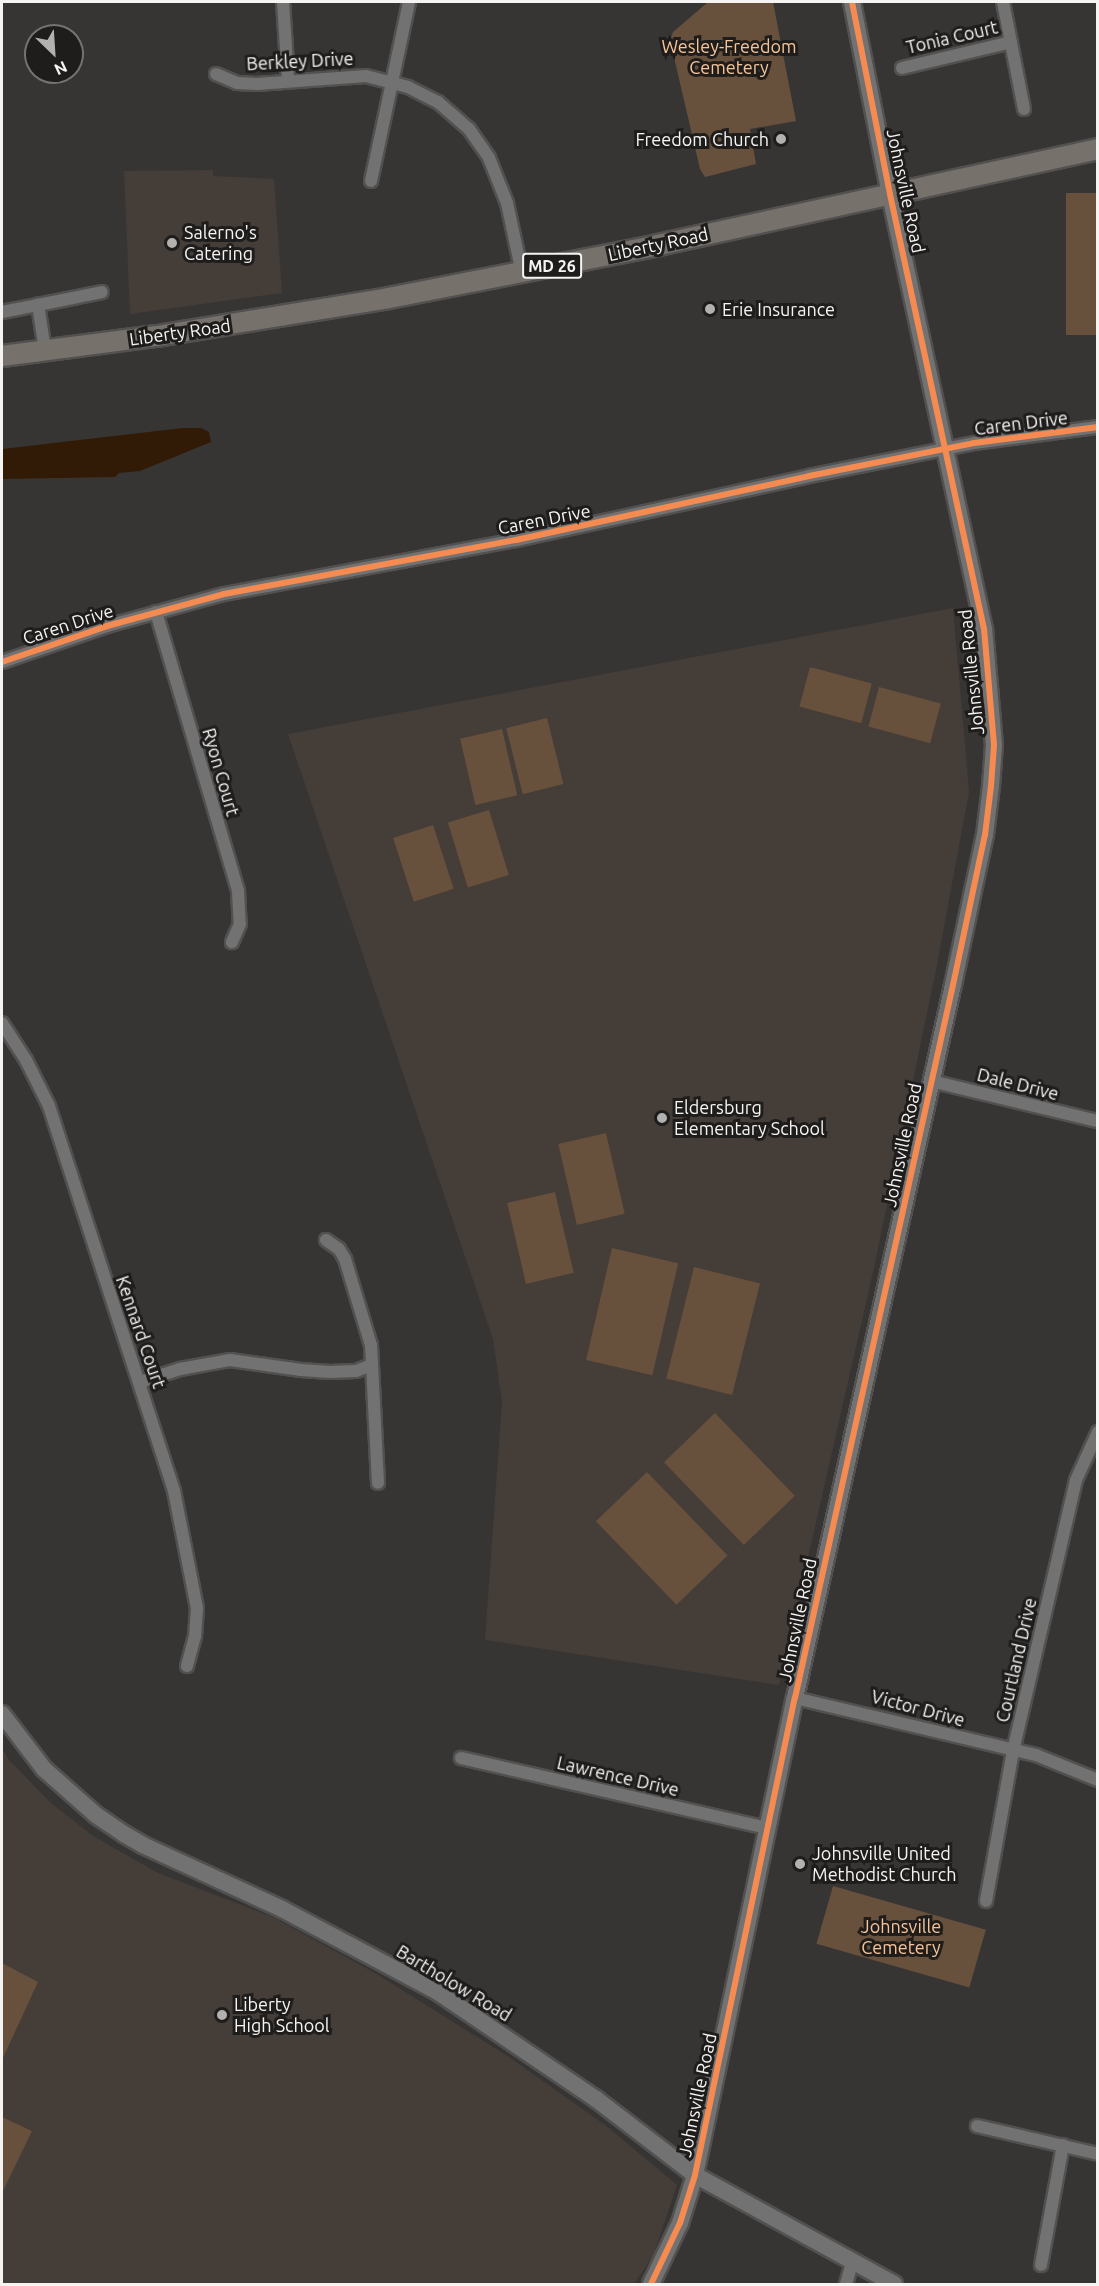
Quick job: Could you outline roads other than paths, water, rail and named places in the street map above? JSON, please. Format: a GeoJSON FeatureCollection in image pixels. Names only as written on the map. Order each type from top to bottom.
{"type":"FeatureCollection","features":[{"type":"Feature","properties":{"kind":"main road","name":"Liberty Road"},"geometry":{"type":"LineString","coordinates":[[2,356],[246,322],[522,273],[1098,149]]}},
{"type":"Feature","properties":{"kind":"street"},"geometry":{"type":"LineString","coordinates":[[283,2],[288,80]]}},
{"type":"Feature","properties":{"kind":"street"},"geometry":{"type":"LineString","coordinates":[[371,181],[409,2]]}},
{"type":"Feature","properties":{"kind":"street","name":"Johnsville Road"},"geometry":{"type":"LineString","coordinates":[[651,2284],[680,2223],[695,2175],[795,1698],[985,835],[994,745],[984,629],[947,449],[890,194],[852,2]]}},
{"type":"Feature","properties":{"kind":"street","name":"Tonia Court"},"geometry":{"type":"LineString","coordinates":[[1003,2],[1024,109]]}},
{"type":"Feature","properties":{"kind":"street","name":"Tonia Court"},"geometry":{"type":"LineString","coordinates":[[902,68],[1011,42]]}},
{"type":"Feature","properties":{"kind":"street","name":"Berkley Drive"},"geometry":{"type":"LineString","coordinates":[[216,74],[237,83],[366,76],[392,82],[438,102],[469,129],[481,144],[493,166],[507,203],[522,273]]}},
{"type":"Feature","properties":{"kind":"street"},"geometry":{"type":"LineString","coordinates":[[2,312],[102,292]]}},
{"type":"Feature","properties":{"kind":"street"},"geometry":{"type":"LineString","coordinates":[[38,305],[45,350]]}},
{"type":"Feature","properties":{"kind":"street","name":"Caren Drive"},"geometry":{"type":"LineString","coordinates":[[2,662],[156,612],[224,594],[516,540],[808,476],[947,449],[1098,427]]}},
{"type":"Feature","properties":{"kind":"street","name":"Ryon Court"},"geometry":{"type":"LineString","coordinates":[[156,612],[238,891],[240,924],[232,942]]}},
{"type":"Feature","properties":{"kind":"street","name":"Kennard Court"},"geometry":{"type":"LineString","coordinates":[[2,1023],[27,1060],[49,1106],[112,1307],[140,1382],[174,1491],[197,1608],[195,1636],[187,1666]]}},
{"type":"Feature","properties":{"kind":"street","name":"Dale Drive"},"geometry":{"type":"LineString","coordinates":[[931,1081],[1098,1121]]}},
{"type":"Feature","properties":{"kind":"street"},"geometry":{"type":"LineString","coordinates":[[326,1240],[339,1249],[345,1259],[371,1345],[378,1483]]}},
{"type":"Feature","properties":{"kind":"street"},"geometry":{"type":"LineString","coordinates":[[140,1382],[180,1369],[230,1360],[330,1372],[356,1371],[372,1365]]}},
{"type":"Feature","properties":{"kind":"street","name":"Courtland Drive"},"geometry":{"type":"LineString","coordinates":[[986,1901],[1013,1751],[1076,1480],[1098,1432]]}},
{"type":"Feature","properties":{"kind":"street","name":"Victor Drive"},"geometry":{"type":"LineString","coordinates":[[795,1698],[851,1709],[1055,1761],[1098,1780]]}},
{"type":"Feature","properties":{"kind":"street","name":"Bartholow Road"},"geometry":{"type":"LineString","coordinates":[[2,1714],[44,1769],[96,1815],[124,1834],[282,1910],[438,1992],[596,2099],[695,2175],[894,2284]]}},
{"type":"Feature","properties":{"kind":"street","name":"Lawrence Drive"},"geometry":{"type":"LineString","coordinates":[[461,1758],[767,1828]]}},
{"type":"Feature","properties":{"kind":"street"},"geometry":{"type":"LineString","coordinates":[[977,2126],[1098,2154]]}},
{"type":"Feature","properties":{"kind":"street"},"geometry":{"type":"LineString","coordinates":[[1041,2265],[1063,2145]]}},
{"type":"Feature","properties":{"kind":"street"},"geometry":{"type":"LineString","coordinates":[[846,2284],[852,2263]]}},
{"type":"Feature","properties":{"kind":"place","name":"Freedom Church"},"geometry":{"type":"Point","coordinates":[781,139]}},
{"type":"Feature","properties":{"kind":"place","name":"Salerno's Catering"},"geometry":{"type":"Point","coordinates":[172,243]}},
{"type":"Feature","properties":{"kind":"place","name":"Erie Insurance"},"geometry":{"type":"Point","coordinates":[710,309]}},
{"type":"Feature","properties":{"kind":"place","name":"Eldersburg Elementary School"},"geometry":{"type":"Point","coordinates":[662,1118]}},
{"type":"Feature","properties":{"kind":"place","name":"Johnsville United Methodist Church"},"geometry":{"type":"Point","coordinates":[800,1864]}},
{"type":"Feature","properties":{"kind":"place","name":"Liberty High School"},"geometry":{"type":"Point","coordinates":[222,2015]}},
{"type":"Feature","properties":{"kind":"park label","name":"Wesley-Freedom Cemetery"},"geometry":{"type":"Point","coordinates":[729,57]}},
{"type":"Feature","properties":{"kind":"park label","name":"Johnsville Cemetery"},"geometry":{"type":"Point","coordinates":[901,1937]}}]}
